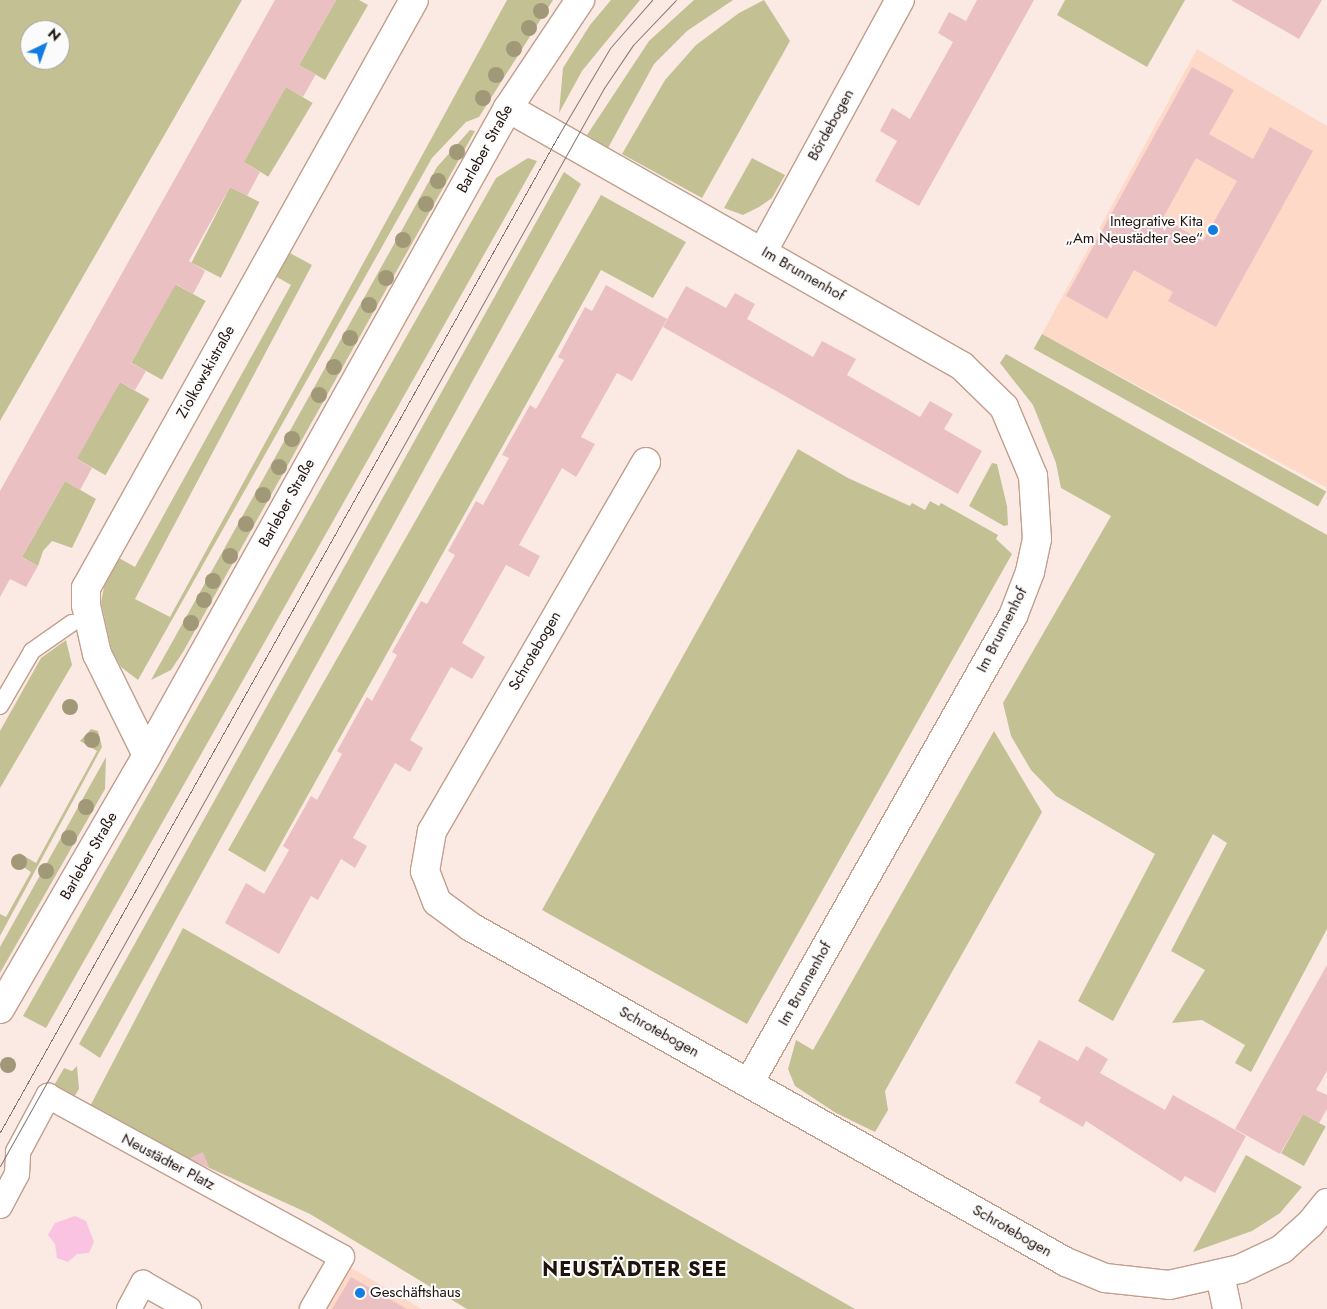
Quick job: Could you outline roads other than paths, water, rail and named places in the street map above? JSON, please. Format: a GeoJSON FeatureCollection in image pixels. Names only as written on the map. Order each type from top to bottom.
{"type":"FeatureCollection","features":[{"type":"Feature","properties":{"kind":"street","name":"Ziolkowskistraße"},"geometry":{"type":"LineString","coordinates":[[147,755],[97,654],[86,605],[88,583],[414,0]]}},
{"type":"Feature","properties":{"kind":"street","name":"Barleber Straße"},"geometry":{"type":"LineString","coordinates":[[0,1009],[147,755],[508,108],[580,0]]}},
{"type":"Feature","properties":{"kind":"street","name":"Bördebogen"},"geometry":{"type":"LineString","coordinates":[[763,251],[900,0]]}},
{"type":"Feature","properties":{"kind":"street","name":"Im Brunnenhof"},"geometry":{"type":"LineString","coordinates":[[508,108],[763,251],[962,366],[984,383],[1004,407],[1018,432],[1033,476],[1038,522],[1030,572],[1013,616],[749,1083]]}},
{"type":"Feature","properties":{"kind":"street","name":"Schrotebogen"},"geometry":{"type":"LineString","coordinates":[[646,462],[432,831],[426,852],[425,878],[438,902],[471,927],[1085,1271],[1147,1285],[1220,1275],[1282,1249],[1310,1224],[1327,1203]]}},
{"type":"Feature","properties":{"kind":"street","name":"Neustädter Platz"},"geometry":{"type":"LineString","coordinates":[[0,1206],[17,1174],[18,1152],[48,1096],[342,1257],[312,1309]]}},
{"type":"Feature","properties":{"kind":"street"},"geometry":{"type":"LineString","coordinates":[[1220,1275],[1227,1309]]}},
{"type":"Feature","properties":{"kind":"street"},"geometry":{"type":"LineString","coordinates":[[129,1309],[144,1283],[189,1309]]}},
{"type":"Feature","properties":{"kind":"lane"},"geometry":{"type":"LineString","coordinates":[[0,706],[32,651],[72,622]]}},
{"type":"Feature","properties":{"kind":"tram line"},"geometry":{"type":"LineString","coordinates":[[0,1132],[558,136],[610,48],[652,0]]}},
{"type":"Feature","properties":{"kind":"tram line"},"geometry":{"type":"LineString","coordinates":[[0,1166],[604,88],[633,45],[676,0]]}},
{"type":"Feature","properties":{"kind":"place","name":"Integrative Kita „Am Neustädter See“"},"geometry":{"type":"Point","coordinates":[1213,230]}},
{"type":"Feature","properties":{"kind":"place","name":"Geschäftshaus"},"geometry":{"type":"Point","coordinates":[360,1293]}},
{"type":"Feature","properties":{"kind":"district","name":"NEUSTÄDTER SEE"},"geometry":{"type":"Point","coordinates":[635,1269]}}]}
